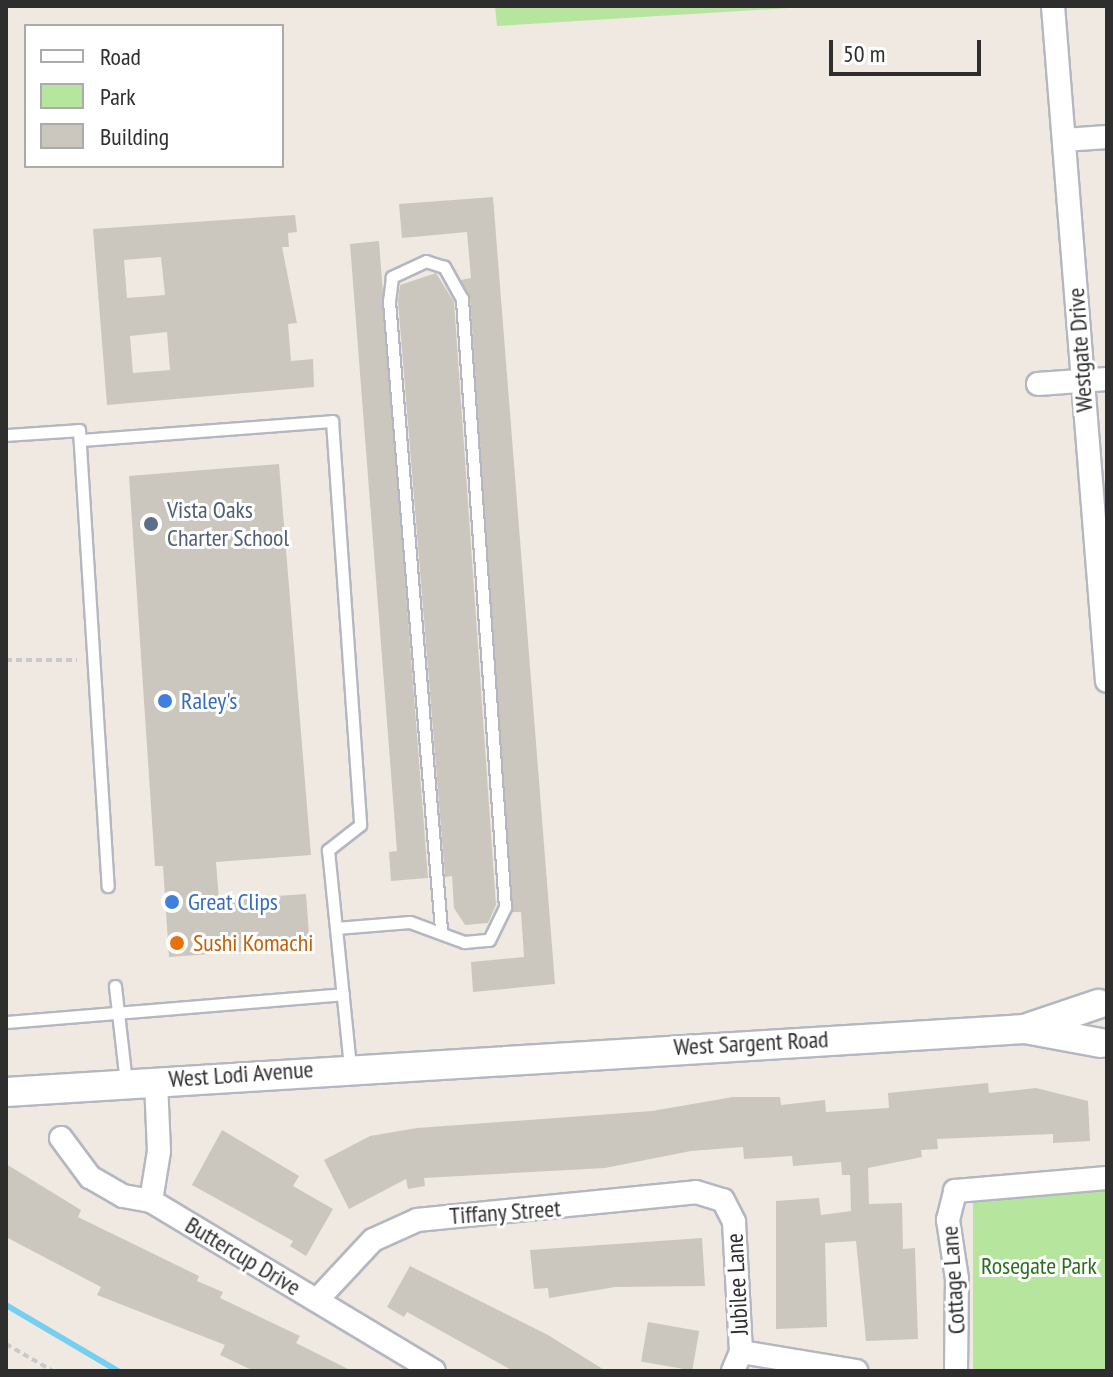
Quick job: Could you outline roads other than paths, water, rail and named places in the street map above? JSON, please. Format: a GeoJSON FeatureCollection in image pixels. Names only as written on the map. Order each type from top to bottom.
{"type":"FeatureCollection","features":[{"type":"Feature","properties":{"kind":"street","name":"Westgate Drive"},"geometry":{"type":"LineString","coordinates":[[1053,6],[1082,381],[1105,623],[1107,681]]}},
{"type":"Feature","properties":{"kind":"street"},"geometry":{"type":"LineString","coordinates":[[1064,140],[1107,137]]}},
{"type":"Feature","properties":{"kind":"street"},"geometry":{"type":"LineString","coordinates":[[1038,384],[1107,379]]}},
{"type":"Feature","properties":{"kind":"street"},"geometry":{"type":"LineString","coordinates":[[1102,998],[1104,1046]]}},
{"type":"Feature","properties":{"kind":"street","name":"West Sargent Road"},"geometry":{"type":"LineString","coordinates":[[1025,1029],[1102,998]]}},
{"type":"Feature","properties":{"kind":"street","name":"West Sargent Road"},"geometry":{"type":"LineString","coordinates":[[476,1058],[1025,1029],[1104,1046]]}},
{"type":"Feature","properties":{"kind":"street","name":"West Lodi Avenue"},"geometry":{"type":"LineString","coordinates":[[6,1092],[476,1058]]}},
{"type":"Feature","properties":{"kind":"street"},"geometry":{"type":"LineString","coordinates":[[151,1201],[159,1151],[156,1081]]}},
{"type":"Feature","properties":{"kind":"street","name":"Buttercup Drive"},"geometry":{"type":"LineString","coordinates":[[61,1138],[90,1177],[123,1196],[151,1201],[434,1371]]}},
{"type":"Feature","properties":{"kind":"street","name":"Cottage Lane"},"geometry":{"type":"LineString","coordinates":[[956,1371],[957,1279],[948,1220],[955,1191],[1107,1178]]}},
{"type":"Feature","properties":{"kind":"street","name":"Tiffany Street"},"geometry":{"type":"LineString","coordinates":[[317,1300],[373,1240],[417,1220],[696,1192],[723,1200]]}},
{"type":"Feature","properties":{"kind":"street","name":"Jubilee Lane"},"geometry":{"type":"LineString","coordinates":[[723,1200],[734,1222],[737,1362]]}},
{"type":"Feature","properties":{"kind":"street"},"geometry":{"type":"LineString","coordinates":[[737,1362],[856,1371]]}},
{"type":"Feature","properties":{"kind":"lane"},"geometry":{"type":"LineString","coordinates":[[336,928],[410,922],[441,930],[464,942],[489,940],[505,907],[462,299],[444,267],[426,261],[392,277],[389,301],[441,930]]}},
{"type":"Feature","properties":{"kind":"lane"},"geometry":{"type":"LineString","coordinates":[[80,440],[332,421],[360,825],[328,850],[350,1066]]}},
{"type":"Feature","properties":{"kind":"lane"},"geometry":{"type":"LineString","coordinates":[[6,435],[79,430],[108,886]]}},
{"type":"Feature","properties":{"kind":"lane"},"geometry":{"type":"LineString","coordinates":[[115,986],[126,1083]]}},
{"type":"Feature","properties":{"kind":"lane"},"geometry":{"type":"LineString","coordinates":[[6,1022],[343,994]]}},
{"type":"Feature","properties":{"kind":"waterway"},"geometry":{"type":"LineString","coordinates":[[6,1305],[118,1371]]}},
{"type":"Feature","properties":{"kind":"place","name":"Vista Oaks Charter School"},"geometry":{"type":"Point","coordinates":[151,524]}},
{"type":"Feature","properties":{"kind":"place","name":"Raley's"},"geometry":{"type":"Point","coordinates":[165,701]}},
{"type":"Feature","properties":{"kind":"place","name":"Great Clips"},"geometry":{"type":"Point","coordinates":[172,902]}},
{"type":"Feature","properties":{"kind":"place","name":"Sushi Komachi"},"geometry":{"type":"Point","coordinates":[177,943]}},
{"type":"Feature","properties":{"kind":"park label","name":"Rosegate Park"},"geometry":{"type":"Point","coordinates":[1039,1266]}}]}
